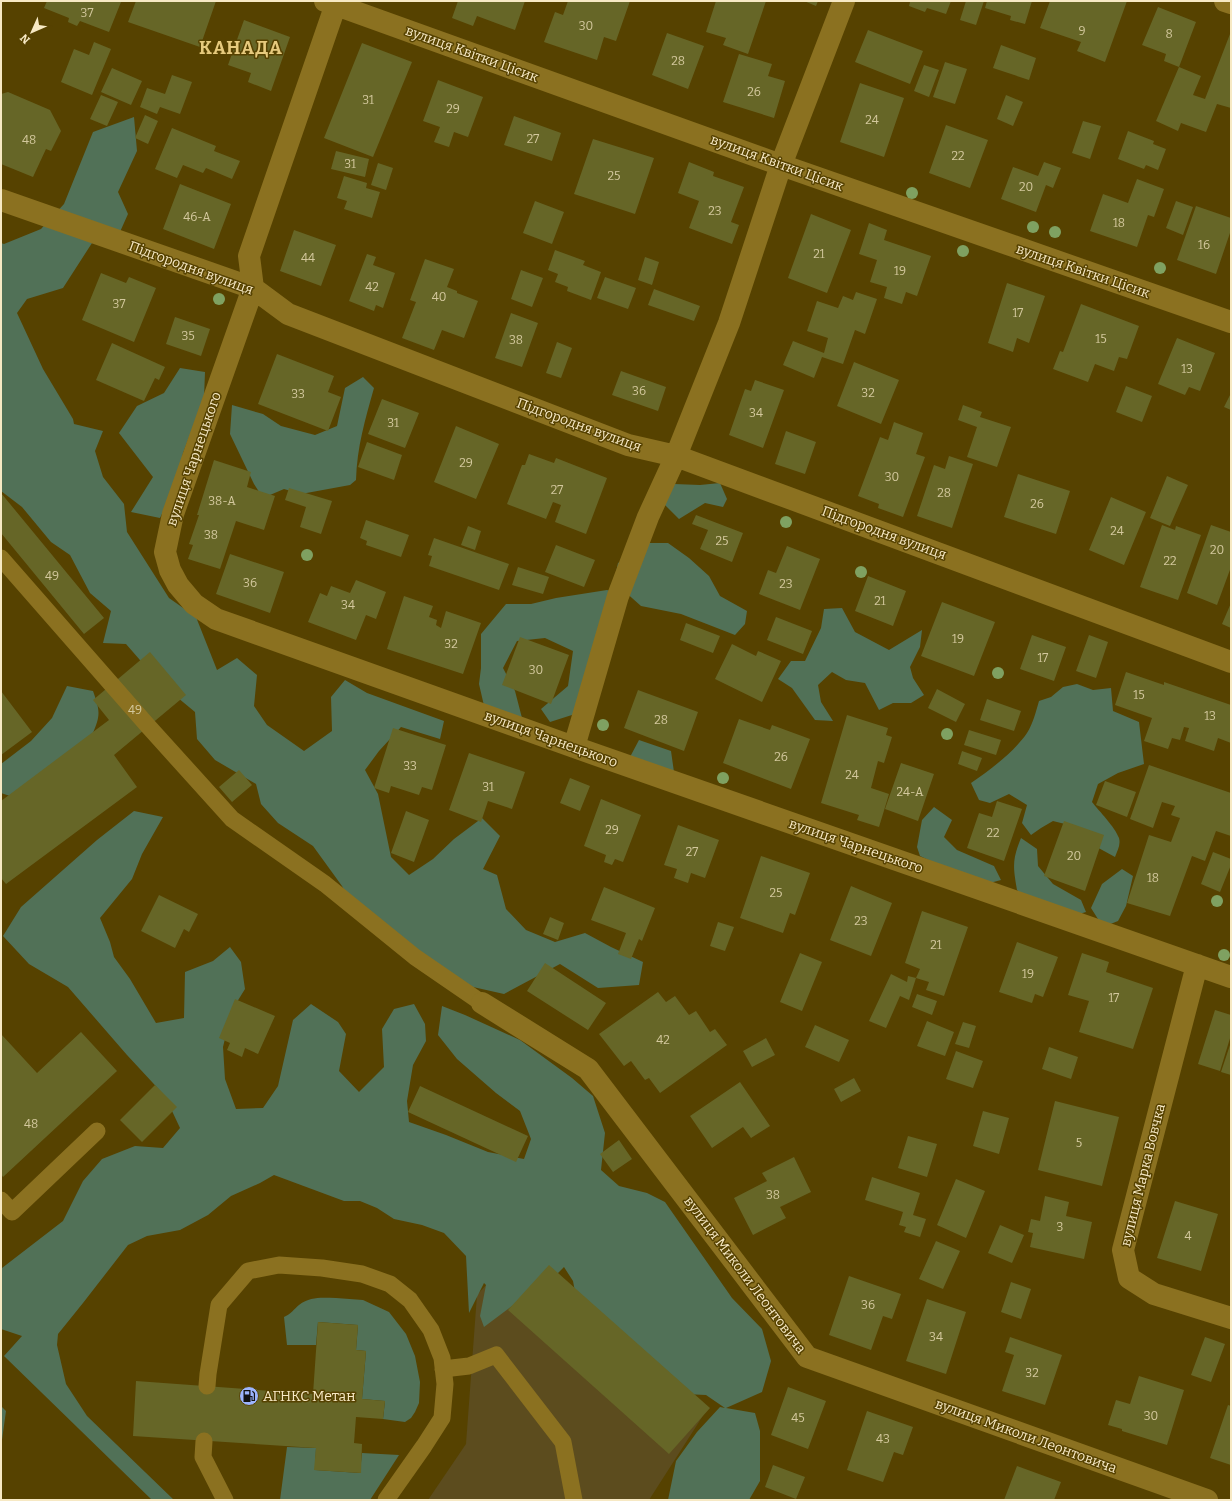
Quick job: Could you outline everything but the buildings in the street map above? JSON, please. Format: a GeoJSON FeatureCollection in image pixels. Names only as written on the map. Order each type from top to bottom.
{"type":"FeatureCollection","features":[{"type":"Feature","properties":{"kind":"street"},"geometry":{"type":"LineString","coordinates":[[574,747],[618,596],[648,518],[676,456],[729,323],[781,165],[844,1]]}},
{"type":"Feature","properties":{"kind":"street"},"geometry":{"type":"LineString","coordinates":[[1225,1],[1231,3]]}},
{"type":"Feature","properties":{"kind":"street"},"geometry":{"type":"LineString","coordinates":[[253,288],[249,256],[333,2]]}},
{"type":"Feature","properties":{"kind":"street","name":"вулиця Квітки Цісик"},"geometry":{"type":"LineString","coordinates":[[333,2],[781,165],[1231,322]]}},
{"type":"Feature","properties":{"kind":"street","name":"Підгородня вулиця"},"geometry":{"type":"LineString","coordinates":[[1,200],[253,288],[288,314],[628,445],[676,456],[1231,662]]}},
{"type":"Feature","properties":{"kind":"street","name":"вулиця Чарнецького"},"geometry":{"type":"LineString","coordinates":[[253,288],[173,514],[165,552],[170,570],[178,585],[194,604],[216,619],[574,747],[1231,977]]}},
{"type":"Feature","properties":{"kind":"street","name":"вулиця Марка Вовчка"},"geometry":{"type":"LineString","coordinates":[[1197,965],[1123,1250],[1129,1278],[1154,1294],[1231,1318]]}},
{"type":"Feature","properties":{"kind":"street","name":"вулиця Миколи Леонтовича"},"geometry":{"type":"LineString","coordinates":[[482,1003],[588,1069],[807,1357],[1207,1500]]}},
{"type":"Feature","properties":{"kind":"lane"},"geometry":{"type":"LineString","coordinates":[[1,558],[148,726],[232,819],[325,884],[415,957],[482,1003]]}},
{"type":"Feature","properties":{"kind":"lane"},"geometry":{"type":"LineString","coordinates":[[1,1200],[12,1212],[97,1131]]}},
{"type":"Feature","properties":{"kind":"lane"},"geometry":{"type":"LineString","coordinates":[[207,1386],[219,1305],[248,1271],[279,1265],[322,1268],[362,1274],[390,1284],[410,1300],[432,1330],[442,1358],[445,1384],[442,1418],[386,1500]]}},
{"type":"Feature","properties":{"kind":"lane"},"geometry":{"type":"LineString","coordinates":[[444,1369],[469,1366],[496,1355],[562,1442],[574,1500]]}},
{"type":"Feature","properties":{"kind":"lane"},"geometry":{"type":"LineString","coordinates":[[204,1441],[204,1457],[226,1500]]}},
{"type":"Feature","properties":{"kind":"shaded area"},"geometry":{"type":"Polygon","coordinates":[[[523,1245],[706,1411],[649,1500],[428,1500],[466,1444],[477,1295],[523,1245]]]}},
{"type":"Feature","properties":{"kind":"green space"},"geometry":{"type":"Polygon","coordinates":[[[134,117],[137,151],[118,192],[128,214],[115,243],[92,243],[63,288],[27,299],[17,313],[43,369],[73,419],[74,424],[103,431],[95,451],[103,477],[124,504],[127,532],[169,598],[196,617],[217,670],[237,658],[257,675],[254,706],[267,725],[304,751],[332,731],[331,697],[345,680],[367,693],[444,721],[440,739],[401,727],[379,751],[365,770],[378,794],[391,857],[409,875],[433,859],[454,839],[482,818],[500,836],[483,869],[497,875],[506,909],[526,930],[555,942],[585,933],[643,962],[639,985],[598,988],[560,964],[504,994],[473,987],[358,917],[342,886],[313,846],[278,823],[261,804],[256,784],[215,760],[197,739],[195,712],[160,683],[126,644],[103,643],[111,611],[90,593],[70,555],[51,542],[22,507],[1,491],[1,243],[4,244],[41,229],[64,204],[93,132],[134,117]]]}},
{"type":"Feature","properties":{"kind":"green space"},"geometry":{"type":"Polygon","coordinates":[[[180,368],[205,372],[204,398],[183,453],[178,480],[160,518],[131,512],[153,477],[119,433],[137,406],[164,393],[180,368]]]}},
{"type":"Feature","properties":{"kind":"green space"},"geometry":{"type":"Polygon","coordinates":[[[363,377],[374,388],[360,445],[356,480],[350,485],[301,494],[284,489],[263,498],[254,484],[230,434],[232,405],[263,414],[281,426],[315,435],[337,426],[345,388],[363,377]]]}},
{"type":"Feature","properties":{"kind":"green space"},"geometry":{"type":"Polygon","coordinates":[[[720,483],[727,499],[723,507],[705,503],[679,519],[663,503],[674,484],[700,485],[720,483]]]}},
{"type":"Feature","properties":{"kind":"green space"},"geometry":{"type":"Polygon","coordinates":[[[649,543],[668,543],[689,558],[709,576],[720,596],[747,611],[745,624],[735,635],[681,614],[641,606],[614,582],[618,563],[649,543]]]}},
{"type":"Feature","properties":{"kind":"green space"},"geometry":{"type":"Polygon","coordinates":[[[607,590],[614,592],[575,714],[550,722],[541,709],[568,686],[573,651],[545,638],[517,641],[503,668],[515,691],[522,718],[485,710],[479,684],[481,668],[481,634],[506,604],[531,604],[556,598],[607,590]]]}},
{"type":"Feature","properties":{"kind":"green space"},"geometry":{"type":"Polygon","coordinates":[[[842,608],[855,632],[889,650],[922,630],[920,647],[910,667],[913,678],[924,695],[911,703],[893,703],[879,710],[865,683],[846,680],[832,672],[818,685],[821,702],[833,721],[815,720],[792,688],[778,679],[791,661],[805,661],[821,628],[824,609],[842,608]]]}},
{"type":"Feature","properties":{"kind":"green space"},"geometry":{"type":"Polygon","coordinates":[[[1077,684],[1093,690],[1111,688],[1113,711],[1139,722],[1144,764],[1118,773],[1098,784],[1092,802],[1111,824],[1119,838],[1119,846],[1115,857],[1093,845],[1073,826],[1053,821],[1031,835],[1022,823],[1027,805],[1009,794],[990,803],[979,800],[971,783],[1001,760],[1022,740],[1031,726],[1039,701],[1051,697],[1063,687],[1077,684]]]}},
{"type":"Feature","properties":{"kind":"green space"},"geometry":{"type":"Polygon","coordinates":[[[67,686],[93,691],[98,708],[98,718],[92,735],[19,799],[1,793],[1,764],[31,741],[52,718],[67,686]]]}},
{"type":"Feature","properties":{"kind":"green space"},"geometry":{"type":"Polygon","coordinates":[[[639,740],[671,751],[674,772],[630,757],[639,740]]]}},
{"type":"Feature","properties":{"kind":"green space"},"geometry":{"type":"Polygon","coordinates":[[[934,807],[952,820],[944,837],[957,850],[994,866],[1001,880],[982,885],[920,856],[917,847],[922,820],[934,807]]]}},
{"type":"Feature","properties":{"kind":"green space"},"geometry":{"type":"Polygon","coordinates":[[[134,811],[163,817],[142,854],[132,879],[100,918],[110,942],[114,957],[130,979],[156,1023],[184,1018],[185,972],[213,961],[230,947],[241,962],[245,989],[232,1010],[223,1047],[225,1079],[236,1109],[263,1108],[278,1086],[293,1020],[311,1004],[338,1022],[346,1034],[339,1071],[359,1092],[384,1067],[382,1029],[394,1009],[414,1004],[425,1024],[426,1041],[413,1065],[407,1101],[409,1122],[488,1152],[524,1159],[531,1139],[520,1111],[496,1093],[457,1059],[438,1035],[442,1006],[520,1040],[572,1078],[593,1096],[605,1133],[601,1170],[619,1186],[647,1193],[665,1202],[732,1298],[762,1329],[771,1361],[762,1392],[726,1408],[755,1413],[760,1431],[760,1481],[749,1500],[668,1500],[676,1461],[697,1432],[720,1407],[725,1408],[706,1395],[684,1394],[578,1308],[573,1281],[564,1267],[547,1284],[520,1300],[484,1327],[480,1316],[486,1285],[484,1283],[469,1313],[466,1256],[444,1233],[422,1225],[394,1219],[377,1208],[360,1201],[344,1201],[274,1175],[231,1196],[208,1215],[180,1230],[147,1236],[128,1245],[58,1334],[57,1345],[66,1384],[87,1416],[174,1500],[152,1500],[4,1356],[22,1336],[1,1329],[1,1262],[2,1268],[63,1221],[83,1181],[102,1159],[135,1146],[163,1148],[180,1128],[165,1096],[68,987],[29,964],[3,936],[21,907],[97,840],[134,811]]]}},
{"type":"Feature","properties":{"kind":"green space"},"geometry":{"type":"Polygon","coordinates":[[[1021,838],[1037,849],[1038,866],[1053,884],[1081,900],[1086,912],[1069,917],[1032,903],[1017,890],[1014,864],[1021,838]]]}},
{"type":"Feature","properties":{"kind":"green space"},"geometry":{"type":"Polygon","coordinates":[[[1122,869],[1133,876],[1126,906],[1118,921],[1103,927],[1091,908],[1102,884],[1122,869]]]}},
{"type":"Feature","properties":{"kind":"green space"},"geometry":{"type":"Polygon","coordinates":[[[317,1298],[363,1300],[389,1312],[406,1334],[415,1356],[420,1382],[419,1403],[411,1418],[405,1422],[383,1419],[385,1401],[362,1399],[366,1351],[356,1350],[358,1325],[318,1322],[316,1345],[287,1345],[284,1317],[303,1302],[308,1300],[317,1298]]]}},
{"type":"Feature","properties":{"kind":"green space"},"geometry":{"type":"Polygon","coordinates":[[[1,1406],[6,1411],[1,1447],[1,1406]]]}},
{"type":"Feature","properties":{"kind":"green space"},"geometry":{"type":"Polygon","coordinates":[[[287,1447],[316,1448],[315,1470],[360,1473],[362,1453],[399,1455],[370,1500],[280,1500],[287,1447]]]}},
{"type":"Feature","properties":{"kind":"place","name":"АГНКС Метан"},"geometry":{"type":"Point","coordinates":[249,1396]}},
{"type":"Feature","properties":{"kind":"district","name":"КАНАДА"},"geometry":{"type":"Point","coordinates":[241,48]}}]}
